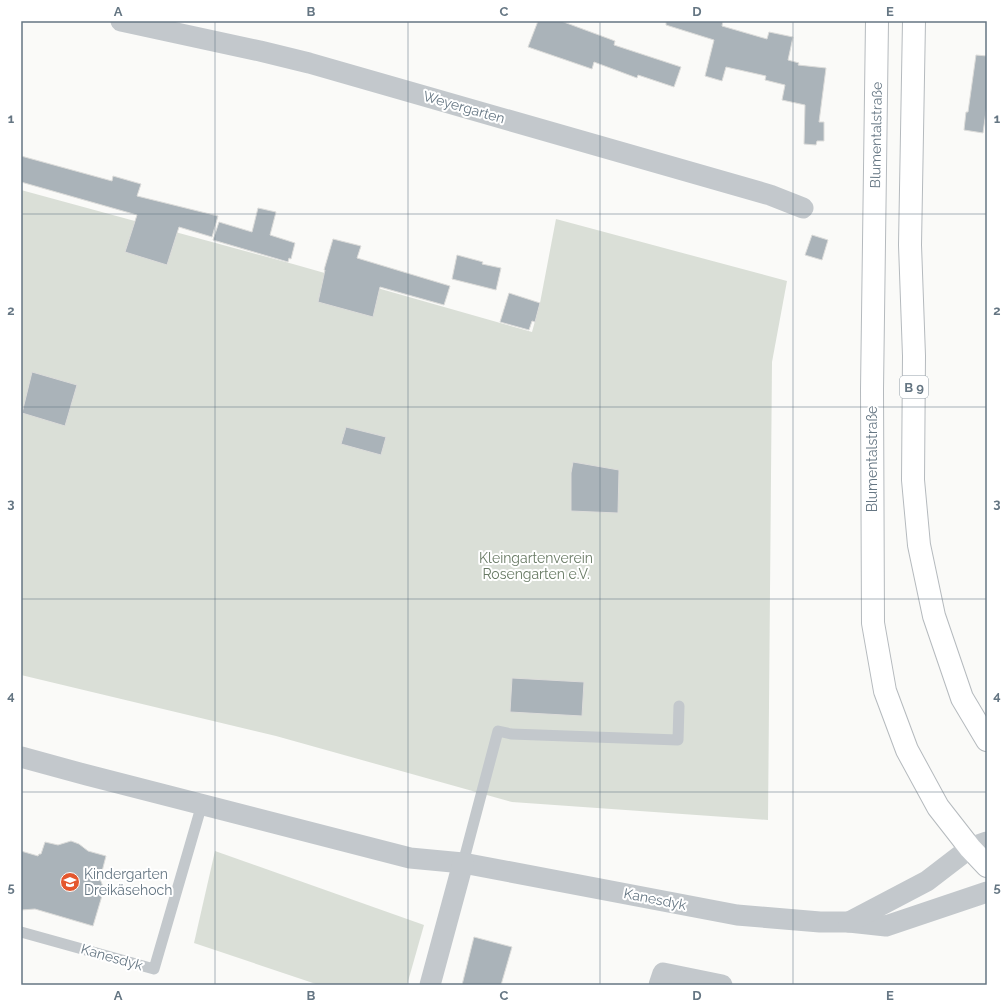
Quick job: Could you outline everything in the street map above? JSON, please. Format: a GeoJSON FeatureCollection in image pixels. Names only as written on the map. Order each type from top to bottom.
{"type":"FeatureCollection","features":[{"type":"Feature","properties":{"kind":"main road","name":"Blumentalstraße"},"geometry":{"type":"LineString","coordinates":[[877,21],[872,390],[873,624],[885,691],[907,750],[938,807],[978,845],[987,866]]}},
{"type":"Feature","properties":{"kind":"main road","name":"B 9"},"geometry":{"type":"LineString","coordinates":[[914,21],[910,245],[914,356],[913,480],[919,545],[934,616],[949,661],[962,698],[987,740]]}},
{"type":"Feature","properties":{"kind":"street","name":"Weyergarten"},"geometry":{"type":"LineString","coordinates":[[121,21],[309,63],[763,193],[803,208]]}},
{"type":"Feature","properties":{"kind":"street","name":"Kanesdyk"},"geometry":{"type":"LineString","coordinates":[[21,757],[410,858],[463,863],[737,915],[820,922],[849,922],[886,926],[987,892]]}},
{"type":"Feature","properties":{"kind":"street","name":"Kanesdyk"},"geometry":{"type":"LineString","coordinates":[[849,922],[927,881],[978,845]]}},
{"type":"Feature","properties":{"kind":"street"},"geometry":{"type":"LineString","coordinates":[[430,985],[463,863]]}},
{"type":"Feature","properties":{"kind":"street"},"geometry":{"type":"LineString","coordinates":[[659,985],[663,973],[722,985]]}},
{"type":"Feature","properties":{"kind":"lane"},"geometry":{"type":"LineString","coordinates":[[463,863],[498,731],[512,734],[678,740],[679,706]]}},
{"type":"Feature","properties":{"kind":"lane","name":"Kanesdyk"},"geometry":{"type":"LineString","coordinates":[[21,932],[154,969],[202,804]]}},
{"type":"Feature","properties":{"kind":"green space","name":"Kleingartenverein Rosengarten e.V."},"geometry":{"type":"Polygon","coordinates":[[[21,190],[293,264],[532,332],[540,303],[556,219],[787,281],[772,362],[768,820],[512,802],[276,736],[21,675],[21,190]]]}},
{"type":"Feature","properties":{"kind":"green space"},"geometry":{"type":"Polygon","coordinates":[[[215,851],[424,925],[407,985],[319,985],[194,943],[215,851]]]}},
{"type":"Feature","properties":{"kind":"building"},"geometry":{"type":"Polygon","coordinates":[[[538,21],[561,21],[615,41],[614,45],[681,67],[674,87],[638,75],[637,78],[594,62],[592,69],[528,47],[538,21]]]}},
{"type":"Feature","properties":{"kind":"building"},"geometry":{"type":"Polygon","coordinates":[[[666,21],[723,21],[722,26],[767,39],[769,32],[793,37],[788,60],[799,63],[798,65],[826,68],[819,122],[824,122],[824,141],[817,141],[816,145],[804,144],[805,105],[782,100],[785,85],[765,80],[766,76],[726,67],[722,81],[705,76],[714,40],[666,25],[666,21]]]}},
{"type":"Feature","properties":{"kind":"building"},"geometry":{"type":"Polygon","coordinates":[[[976,55],[987,56],[987,104],[983,133],[964,130],[976,55]]]}},
{"type":"Feature","properties":{"kind":"building"},"geometry":{"type":"Polygon","coordinates":[[[21,156],[112,181],[113,176],[141,184],[137,196],[218,216],[212,237],[179,227],[167,265],[125,252],[137,215],[21,182],[21,156]]]}},
{"type":"Feature","properties":{"kind":"building"},"geometry":{"type":"Polygon","coordinates":[[[258,208],[276,212],[270,235],[295,243],[291,259],[289,258],[288,262],[213,240],[219,222],[252,232],[258,208]]]}},
{"type":"Feature","properties":{"kind":"building"},"geometry":{"type":"Polygon","coordinates":[[[812,235],[828,240],[822,260],[805,255],[812,235]]]}},
{"type":"Feature","properties":{"kind":"building"},"geometry":{"type":"Polygon","coordinates":[[[333,239],[361,246],[357,258],[450,286],[444,305],[380,287],[373,317],[318,302],[324,270],[333,239]]]}},
{"type":"Feature","properties":{"kind":"building"},"geometry":{"type":"Polygon","coordinates":[[[457,255],[483,262],[482,264],[501,268],[496,290],[452,279],[457,255]]]}},
{"type":"Feature","properties":{"kind":"building"},"geometry":{"type":"Polygon","coordinates":[[[509,293],[540,303],[535,322],[532,321],[529,330],[500,322],[509,293]]]}},
{"type":"Feature","properties":{"kind":"building"},"geometry":{"type":"Polygon","coordinates":[[[32,372],[77,385],[65,426],[22,413],[32,372]]]}},
{"type":"Feature","properties":{"kind":"building"},"geometry":{"type":"Polygon","coordinates":[[[346,427],[386,437],[381,455],[341,444],[346,427]]]}},
{"type":"Feature","properties":{"kind":"building"},"geometry":{"type":"Polygon","coordinates":[[[573,462],[619,470],[618,513],[571,511],[571,473],[573,462]]]}},
{"type":"Feature","properties":{"kind":"building"},"geometry":{"type":"Polygon","coordinates":[[[512,678],[584,682],[582,716],[510,712],[512,678]]]}},
{"type":"Feature","properties":{"kind":"building"},"geometry":{"type":"Polygon","coordinates":[[[71,841],[79,844],[88,851],[106,856],[100,879],[104,889],[93,926],[35,909],[21,910],[21,851],[38,856],[41,854],[45,842],[58,845],[71,841]]]}},
{"type":"Feature","properties":{"kind":"building"},"geometry":{"type":"Polygon","coordinates":[[[474,937],[512,947],[501,985],[462,985],[474,937]]]}},
{"type":"Feature","properties":{"kind":"place","name":"Kindergarten Dreikäsehoch"},"geometry":{"type":"Point","coordinates":[70,882]}}]}
